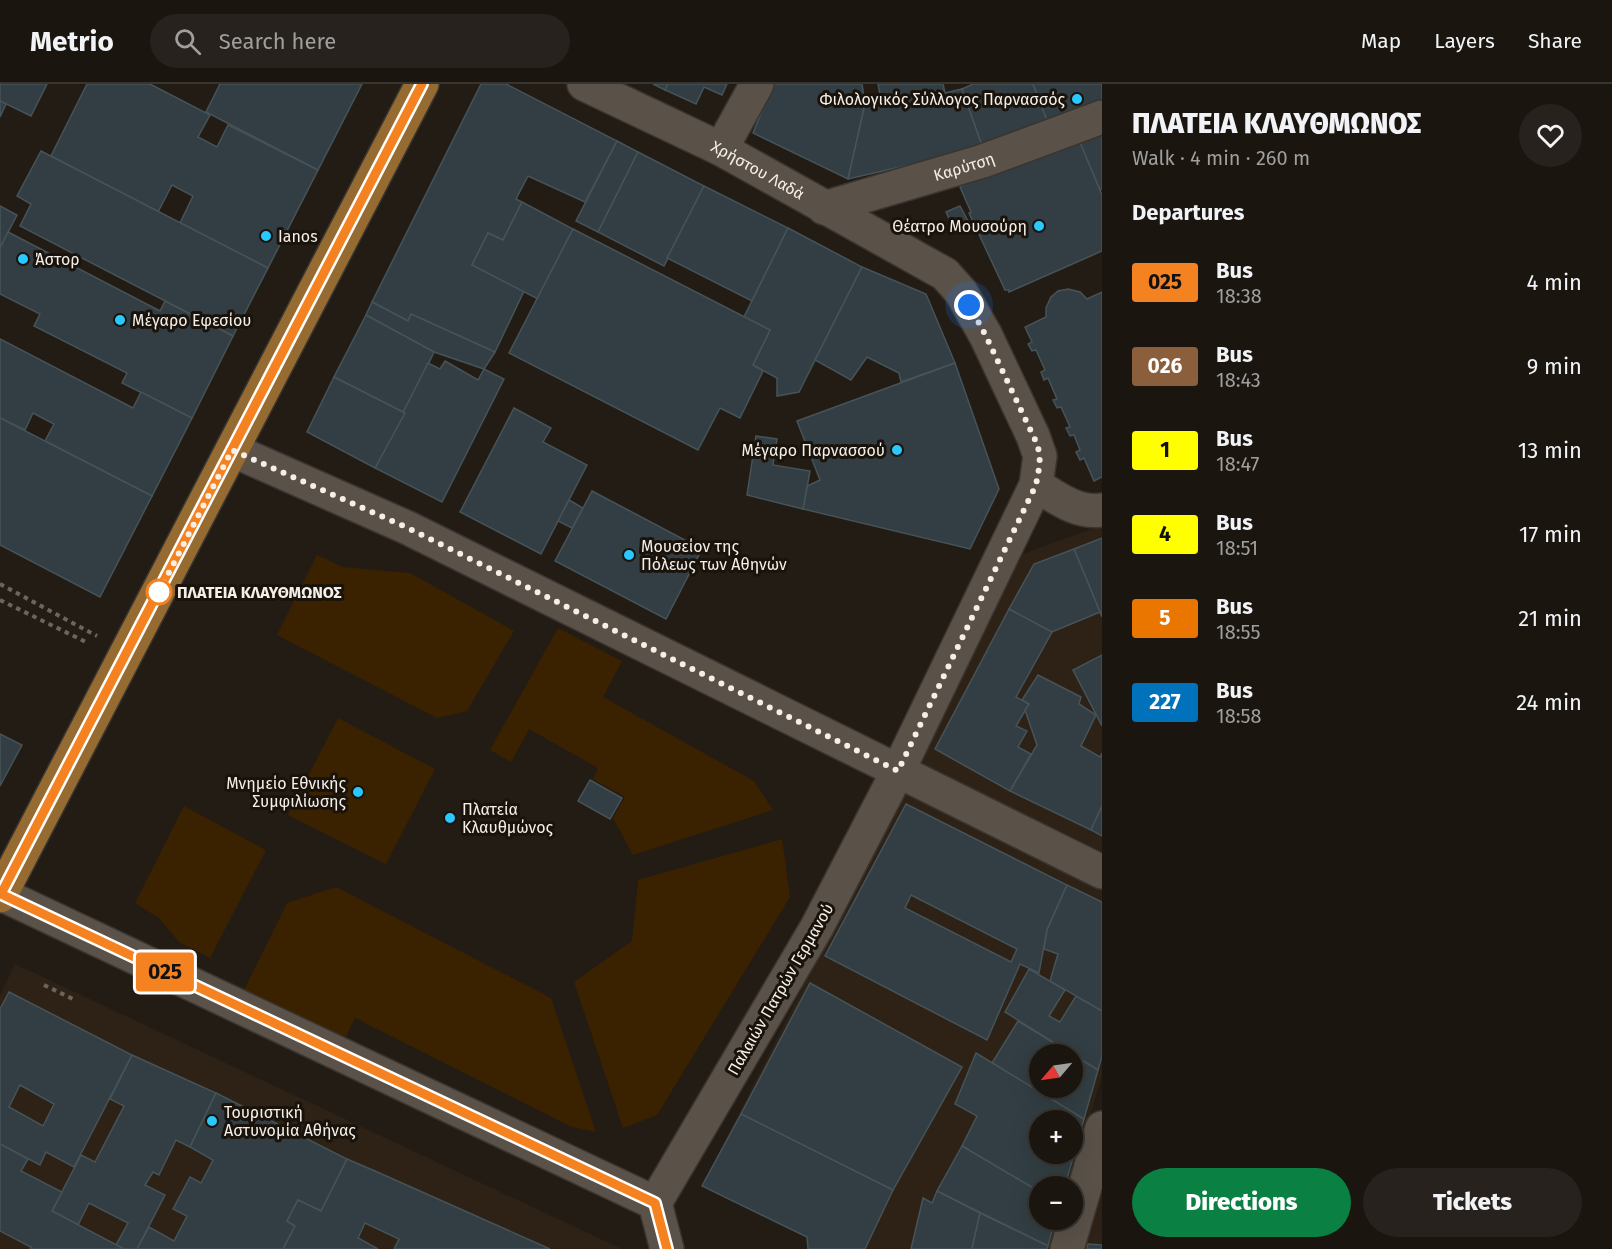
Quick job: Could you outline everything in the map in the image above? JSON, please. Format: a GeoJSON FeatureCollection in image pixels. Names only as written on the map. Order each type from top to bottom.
{"type":"FeatureCollection","features":[{"type":"Feature","properties":{"kind":"main road"},"geometry":{"type":"LineString","coordinates":[[0,895],[422,84]]}},
{"type":"Feature","properties":{"kind":"street","name":"Χρήστου Λαδά"},"geometry":{"type":"LineString","coordinates":[[584,84],[721,149],[945,274],[956,285],[986,336],[1038,446],[1040,463],[1036,485]]}},
{"type":"Feature","properties":{"kind":"street"},"geometry":{"type":"LineString","coordinates":[[721,149],[758,84]]}},
{"type":"Feature","properties":{"kind":"street","name":"Καρύτση"},"geometry":{"type":"LineString","coordinates":[[824,208],[983,161],[1102,117]]}},
{"type":"Feature","properties":{"kind":"street"},"geometry":{"type":"LineString","coordinates":[[232,450],[408,528],[1102,872]]}},
{"type":"Feature","properties":{"kind":"street"},"geometry":{"type":"LineString","coordinates":[[1036,485],[1078,508],[1086,511],[1102,510]]}},
{"type":"Feature","properties":{"kind":"street","name":"Παλαιών Πατρών Γερμανού"},"geometry":{"type":"LineString","coordinates":[[655,1203],[817,927],[898,771],[1036,485]]}},
{"type":"Feature","properties":{"kind":"street"},"geometry":{"type":"LineString","coordinates":[[0,895],[655,1203],[667,1249]]}},
{"type":"Feature","properties":{"kind":"street"},"geometry":{"type":"LineString","coordinates":[[1067,1249],[1098,1180],[1102,1128]]}},
{"type":"Feature","properties":{"kind":"path"},"geometry":{"type":"LineString","coordinates":[[0,584],[127,653]]}},
{"type":"Feature","properties":{"kind":"path"},"geometry":{"type":"LineString","coordinates":[[0,600],[87,642]]}},
{"type":"Feature","properties":{"kind":"path"},"geometry":{"type":"LineString","coordinates":[[44,985],[73,999]]}},
{"type":"Feature","properties":{"kind":"shaded area"},"geometry":{"type":"Polygon","coordinates":[[[1102,525],[1102,1076],[1083,1141],[1083,1110],[1029,1110],[1029,1164],[1076,1164],[1073,1176],[1029,1176],[1029,1230],[1057,1230],[1052,1249],[808,1249],[807,1237],[702,1186],[1023,554],[1102,525]]]}},
{"type":"Feature","properties":{"kind":"shaded area"},"geometry":{"type":"Polygon","coordinates":[[[317,555],[343,567],[410,573],[514,631],[467,711],[437,718],[277,635],[317,555]]]}},
{"type":"Feature","properties":{"kind":"shaded area"},"geometry":{"type":"Polygon","coordinates":[[[558,628],[622,661],[603,697],[754,781],[773,810],[633,855],[613,818],[625,797],[593,779],[598,768],[529,729],[511,762],[490,750],[558,628]]]}},
{"type":"Feature","properties":{"kind":"shaded area"},"geometry":{"type":"Polygon","coordinates":[[[338,718],[435,769],[386,864],[288,815],[338,718]]]}},
{"type":"Feature","properties":{"kind":"shaded area"},"geometry":{"type":"Polygon","coordinates":[[[184,806],[266,850],[210,958],[179,942],[159,918],[135,903],[184,806]]]}},
{"type":"Feature","properties":{"kind":"shaded area"},"geometry":{"type":"Polygon","coordinates":[[[782,839],[790,897],[657,1115],[623,1128],[574,982],[632,941],[638,880],[782,839]]]}},
{"type":"Feature","properties":{"kind":"shaded area"},"geometry":{"type":"Polygon","coordinates":[[[336,887],[551,998],[596,1132],[572,1127],[355,1018],[341,1047],[240,998],[287,903],[336,887]]]}},
{"type":"Feature","properties":{"kind":"shaded area"},"geometry":{"type":"Polygon","coordinates":[[[15,964],[622,1249],[0,1249],[0,995],[15,964]]]}},
{"type":"Feature","properties":{"kind":"shaded area"},"geometry":{"type":"Polygon","coordinates":[[[1102,1182],[1102,1249],[1082,1249],[1102,1182]]]}},
{"type":"Feature","properties":{"kind":"building"},"geometry":{"type":"Polygon","coordinates":[[[0,84],[47,84],[31,116],[0,101],[0,84]]]}},
{"type":"Feature","properties":{"kind":"building"},"geometry":{"type":"Polygon","coordinates":[[[87,84],[150,84],[210,115],[198,137],[217,147],[228,125],[318,170],[268,268],[180,223],[193,196],[172,185],[158,212],[51,156],[87,84]]]}},
{"type":"Feature","properties":{"kind":"building"},"geometry":{"type":"Polygon","coordinates":[[[220,84],[362,84],[318,170],[206,112],[220,84]]]}},
{"type":"Feature","properties":{"kind":"building"},"geometry":{"type":"Polygon","coordinates":[[[481,84],[506,84],[617,141],[585,202],[528,176],[516,199],[522,202],[503,240],[488,233],[472,265],[524,291],[495,352],[411,314],[408,321],[372,302],[481,84]]]}},
{"type":"Feature","properties":{"kind":"building"},"geometry":{"type":"Polygon","coordinates":[[[653,84],[668,84],[665,90],[653,84]]]}},
{"type":"Feature","properties":{"kind":"building"},"geometry":{"type":"Polygon","coordinates":[[[668,84],[727,84],[722,95],[704,87],[696,104],[665,90],[668,84]]]}},
{"type":"Feature","properties":{"kind":"building"},"geometry":{"type":"Polygon","coordinates":[[[773,84],[862,84],[865,104],[848,179],[753,133],[773,84]]]}},
{"type":"Feature","properties":{"kind":"building"},"geometry":{"type":"Polygon","coordinates":[[[878,84],[943,84],[945,93],[962,89],[983,148],[848,179],[865,104],[881,100],[878,84]]]}},
{"type":"Feature","properties":{"kind":"building"},"geometry":{"type":"Polygon","coordinates":[[[973,84],[1033,84],[1048,123],[983,148],[962,89],[973,84]]]}},
{"type":"Feature","properties":{"kind":"building"},"geometry":{"type":"Polygon","coordinates":[[[1033,84],[1102,84],[1102,103],[1048,123],[1033,84]]]}},
{"type":"Feature","properties":{"kind":"building"},"geometry":{"type":"Polygon","coordinates":[[[0,101],[6,104],[0,117],[0,101]]]}},
{"type":"Feature","properties":{"kind":"building"},"geometry":{"type":"Polygon","coordinates":[[[1102,134],[1102,189],[1100,190],[1080,143],[1102,134]]]}},
{"type":"Feature","properties":{"kind":"building","name":"Θέατρο Μουσούρη"},"geometry":{"type":"Polygon","coordinates":[[[1079,140],[1102,195],[1102,251],[1009,292],[1005,290],[969,213],[971,212],[960,187],[962,183],[1079,140]]]}},
{"type":"Feature","properties":{"kind":"building"},"geometry":{"type":"Polygon","coordinates":[[[617,141],[638,152],[598,232],[576,221],[617,141]]]}},
{"type":"Feature","properties":{"kind":"building"},"geometry":{"type":"Polygon","coordinates":[[[41,151],[268,268],[233,336],[20,226],[31,204],[17,196],[41,151]]]}},
{"type":"Feature","properties":{"kind":"building"},"geometry":{"type":"Polygon","coordinates":[[[638,152],[704,186],[664,266],[598,232],[638,152]]]}},
{"type":"Feature","properties":{"kind":"building"},"geometry":{"type":"Polygon","coordinates":[[[704,186],[788,228],[752,301],[667,258],[704,186]]]}},
{"type":"Feature","properties":{"kind":"building"},"geometry":{"type":"Polygon","coordinates":[[[522,202],[573,229],[538,299],[472,265],[488,233],[503,240],[522,202]]]}},
{"type":"Feature","properties":{"kind":"building"},"geometry":{"type":"Polygon","coordinates":[[[0,206],[17,215],[0,248],[0,206]]]}},
{"type":"Feature","properties":{"kind":"building"},"geometry":{"type":"Polygon","coordinates":[[[960,206],[969,223],[954,230],[946,212],[960,206]]]}},
{"type":"Feature","properties":{"kind":"building"},"geometry":{"type":"Polygon","coordinates":[[[788,228],[862,267],[799,392],[777,396],[777,378],[753,365],[770,330],[744,317],[788,228]]]}},
{"type":"Feature","properties":{"kind":"building"},"geometry":{"type":"Polygon","coordinates":[[[573,229],[770,330],[753,365],[763,371],[740,418],[720,408],[698,450],[509,353],[573,229]]]}},
{"type":"Feature","properties":{"kind":"building","name":"Μέγαρο Εφεσίου"},"geometry":{"type":"Polygon","coordinates":[[[8,232],[160,311],[165,301],[233,336],[192,418],[122,383],[127,373],[34,326],[40,314],[0,294],[0,248],[8,232]]]}},
{"type":"Feature","properties":{"kind":"building"},"geometry":{"type":"Polygon","coordinates":[[[862,267],[926,294],[955,363],[901,382],[899,373],[867,357],[851,380],[815,360],[862,267]]]}},
{"type":"Feature","properties":{"kind":"building"},"geometry":{"type":"Polygon","coordinates":[[[1068,289],[1080,292],[1087,299],[1102,292],[1102,477],[1094,481],[1084,458],[1080,460],[1076,452],[1080,450],[1074,435],[1070,436],[1066,428],[1070,427],[1061,407],[1057,408],[1053,400],[1057,399],[1048,378],[1044,380],[1041,372],[1045,370],[1036,350],[1032,351],[1028,344],[1032,342],[1025,327],[1046,317],[1046,308],[1051,297],[1058,291],[1068,289]]]}},
{"type":"Feature","properties":{"kind":"building"},"geometry":{"type":"Polygon","coordinates":[[[372,302],[408,321],[411,314],[495,352],[484,369],[434,352],[366,315],[372,302]]]}},
{"type":"Feature","properties":{"kind":"building"},"geometry":{"type":"Polygon","coordinates":[[[366,315],[434,352],[405,413],[334,377],[366,315]]]}},
{"type":"Feature","properties":{"kind":"building"},"geometry":{"type":"Polygon","coordinates":[[[0,339],[133,408],[141,392],[192,418],[152,496],[45,441],[54,424],[33,413],[25,430],[0,418],[0,339]]]}},
{"type":"Feature","properties":{"kind":"building"},"geometry":{"type":"Polygon","coordinates":[[[445,361],[478,380],[484,369],[504,379],[442,502],[375,468],[428,363],[440,369],[445,361]]]}},
{"type":"Feature","properties":{"kind":"building","name":"Μέγαρο Παρνασσού"},"geometry":{"type":"Polygon","coordinates":[[[955,363],[999,489],[970,549],[803,509],[807,486],[820,480],[797,421],[955,363]]]}},
{"type":"Feature","properties":{"kind":"building"},"geometry":{"type":"Polygon","coordinates":[[[334,377],[405,413],[375,468],[307,432],[334,377]]]}},
{"type":"Feature","properties":{"kind":"building"},"geometry":{"type":"Polygon","coordinates":[[[514,408],[551,428],[543,442],[587,465],[541,554],[460,512],[514,408]]]}},
{"type":"Feature","properties":{"kind":"building"},"geometry":{"type":"Polygon","coordinates":[[[0,418],[152,496],[100,597],[0,545],[0,418]]]}},
{"type":"Feature","properties":{"kind":"building"},"geometry":{"type":"Polygon","coordinates":[[[756,436],[777,439],[773,465],[810,471],[803,509],[747,495],[756,436]]]}},
{"type":"Feature","properties":{"kind":"building","name":"Μουσείον της Πόλεως των Αθηνών"},"geometry":{"type":"Polygon","coordinates":[[[592,491],[702,549],[666,619],[555,561],[592,491]]]}},
{"type":"Feature","properties":{"kind":"building"},"geometry":{"type":"Polygon","coordinates":[[[569,500],[583,508],[572,528],[558,521],[569,500]]]}},
{"type":"Feature","properties":{"kind":"building"},"geometry":{"type":"Polygon","coordinates":[[[1102,538],[1102,617],[1074,549],[1102,538]]]}},
{"type":"Feature","properties":{"kind":"building"},"geometry":{"type":"Polygon","coordinates":[[[1074,549],[1100,612],[1052,632],[1009,609],[1034,564],[1074,549]]]}},
{"type":"Feature","properties":{"kind":"building"},"geometry":{"type":"Polygon","coordinates":[[[1009,609],[1052,632],[1016,697],[1029,704],[1016,726],[1027,731],[1018,747],[1031,754],[1010,791],[935,749],[1009,609]]]}},
{"type":"Feature","properties":{"kind":"building"},"geometry":{"type":"Polygon","coordinates":[[[1102,655],[1102,726],[1073,670],[1102,655]]]}},
{"type":"Feature","properties":{"kind":"building"},"geometry":{"type":"Polygon","coordinates":[[[1038,675],[1081,697],[1079,704],[1096,715],[1081,746],[1100,757],[1102,753],[1102,806],[1091,830],[1010,791],[1037,745],[1025,710],[1029,704],[1022,700],[1038,675]]]}},
{"type":"Feature","properties":{"kind":"building"},"geometry":{"type":"Polygon","coordinates":[[[0,734],[22,745],[0,786],[0,734]]]}},
{"type":"Feature","properties":{"kind":"building"},"geometry":{"type":"Polygon","coordinates":[[[590,780],[622,798],[610,819],[578,801],[590,780]]]}},
{"type":"Feature","properties":{"kind":"building"},"geometry":{"type":"Polygon","coordinates":[[[906,804],[1067,885],[1047,930],[1039,973],[1020,964],[987,1040],[825,956],[906,804]],[[911,895],[905,908],[1011,962],[1017,949],[911,895]]]}},
{"type":"Feature","properties":{"kind":"building"},"geometry":{"type":"Polygon","coordinates":[[[1102,806],[1102,836],[1091,830],[1102,806]]]}},
{"type":"Feature","properties":{"kind":"building"},"geometry":{"type":"Polygon","coordinates":[[[1067,885],[1102,902],[1102,1011],[1050,981],[1058,954],[1044,949],[1047,930],[1067,885]]]}},
{"type":"Feature","properties":{"kind":"building"},"geometry":{"type":"Polygon","coordinates":[[[1029,969],[1065,990],[1049,1016],[1060,1022],[1076,996],[1102,1011],[1102,1056],[1098,1070],[1083,1061],[1083,1044],[1056,1044],[1005,1012],[1029,969]]]}},
{"type":"Feature","properties":{"kind":"building"},"geometry":{"type":"Polygon","coordinates":[[[810,983],[962,1067],[893,1190],[741,1114],[810,983]]]}},
{"type":"Feature","properties":{"kind":"building"},"geometry":{"type":"Polygon","coordinates":[[[9,992],[132,1055],[74,1167],[46,1152],[40,1165],[0,1144],[0,1009],[9,992]],[[20,1085],[9,1107],[43,1126],[54,1104],[20,1085]]]}},
{"type":"Feature","properties":{"kind":"building"},"geometry":{"type":"Polygon","coordinates":[[[1018,1021],[1056,1044],[1029,1044],[1029,1086],[992,1063],[1018,1021]]]}},
{"type":"Feature","properties":{"kind":"building"},"geometry":{"type":"Polygon","coordinates":[[[976,1053],[1029,1085],[1029,1098],[1050,1098],[1069,1110],[1029,1110],[1029,1164],[1071,1164],[1068,1176],[1029,1176],[1029,1186],[962,1146],[977,1116],[955,1104],[976,1053]]]}},
{"type":"Feature","properties":{"kind":"building"},"geometry":{"type":"Polygon","coordinates":[[[132,1055],[216,1093],[190,1147],[176,1140],[159,1175],[153,1172],[145,1185],[165,1195],[137,1249],[124,1249],[116,1245],[128,1223],[89,1203],[78,1225],[52,1211],[81,1155],[95,1162],[124,1106],[110,1099],[132,1055]]]}},
{"type":"Feature","properties":{"kind":"building"},"geometry":{"type":"Polygon","coordinates":[[[1083,1061],[1098,1070],[1084,1119],[1083,1110],[1069,1110],[1050,1098],[1083,1098],[1083,1061]]]}},
{"type":"Feature","properties":{"kind":"building"},"geometry":{"type":"Polygon","coordinates":[[[216,1093],[347,1159],[321,1211],[298,1200],[287,1221],[295,1226],[283,1249],[137,1249],[149,1227],[174,1241],[187,1216],[173,1209],[190,1177],[201,1183],[213,1160],[190,1147],[216,1093]]]}},
{"type":"Feature","properties":{"kind":"building"},"geometry":{"type":"Polygon","coordinates":[[[741,1114],[893,1190],[865,1249],[808,1249],[807,1237],[702,1186],[741,1114]]]}},
{"type":"Feature","properties":{"kind":"building"},"geometry":{"type":"Polygon","coordinates":[[[0,1144],[28,1159],[21,1171],[62,1192],[52,1211],[124,1249],[30,1249],[31,1247],[0,1231],[0,1144]]]}},
{"type":"Feature","properties":{"kind":"building"},"geometry":{"type":"Polygon","coordinates":[[[962,1146],[1029,1186],[1029,1230],[1052,1230],[1048,1246],[937,1191],[962,1146]]]}},
{"type":"Feature","properties":{"kind":"building"},"geometry":{"type":"Polygon","coordinates":[[[347,1159],[550,1249],[394,1249],[399,1239],[365,1223],[358,1238],[378,1249],[283,1249],[295,1226],[287,1221],[298,1200],[321,1211],[347,1159]]]}},
{"type":"Feature","properties":{"kind":"building"},"geometry":{"type":"Polygon","coordinates":[[[937,1191],[980,1213],[972,1249],[911,1249],[923,1198],[932,1203],[937,1191]]]}},
{"type":"Feature","properties":{"kind":"building"},"geometry":{"type":"Polygon","coordinates":[[[980,1213],[1048,1246],[1047,1249],[972,1249],[980,1213]]]}},
{"type":"Feature","properties":{"kind":"building"},"geometry":{"type":"Polygon","coordinates":[[[1088,1244],[1102,1245],[1102,1249],[1087,1249],[1088,1244]]]}},
{"type":"Feature","properties":{"kind":"bus line","name":"025"},"geometry":{"type":"LineString","coordinates":[[422,84],[1,894],[655,1203],[667,1249]]}},
{"type":"Feature","properties":{"kind":"place","name":"Φιλολογικός Σύλλογος Παρνασσός"},"geometry":{"type":"Point","coordinates":[1077,99]}},
{"type":"Feature","properties":{"kind":"place","name":"Θέατρο Μουσούρη"},"geometry":{"type":"Point","coordinates":[1039,226]}},
{"type":"Feature","properties":{"kind":"place","name":"Ianos"},"geometry":{"type":"Point","coordinates":[266,236]}},
{"type":"Feature","properties":{"kind":"place","name":"Άστορ"},"geometry":{"type":"Point","coordinates":[23,259]}},
{"type":"Feature","properties":{"kind":"place","name":"Μέγαρο Εφεσίου"},"geometry":{"type":"Point","coordinates":[120,320]}},
{"type":"Feature","properties":{"kind":"place","name":"Μέγαρο Παρνασσού"},"geometry":{"type":"Point","coordinates":[897,450]}},
{"type":"Feature","properties":{"kind":"place","name":"Μουσείον της Πόλεως των Αθηνών"},"geometry":{"type":"Point","coordinates":[629,555]}},
{"type":"Feature","properties":{"kind":"place","name":"ΠΛΑΤΕΙΑ ΚΛΑΥΘΜΩΝΟΣ"},"geometry":{"type":"Point","coordinates":[159,592]}},
{"type":"Feature","properties":{"kind":"place","name":"Μνημείο Εθνικής Συμφιλίωσης"},"geometry":{"type":"Point","coordinates":[358,792]}},
{"type":"Feature","properties":{"kind":"place","name":"Πλατεία Κλαυθμώνος"},"geometry":{"type":"Point","coordinates":[450,818]}},
{"type":"Feature","properties":{"kind":"place","name":"Τουριστική Αστυνομία Αθήνας"},"geometry":{"type":"Point","coordinates":[212,1121]}},
{"type":"Feature","properties":{"kind":"route"},"geometry":{"type":"LineString","coordinates":[[159,592],[232,450],[408,528],[898,771],[1036,485],[1039,470],[1040,456],[1034,436],[969,305]]}}]}
